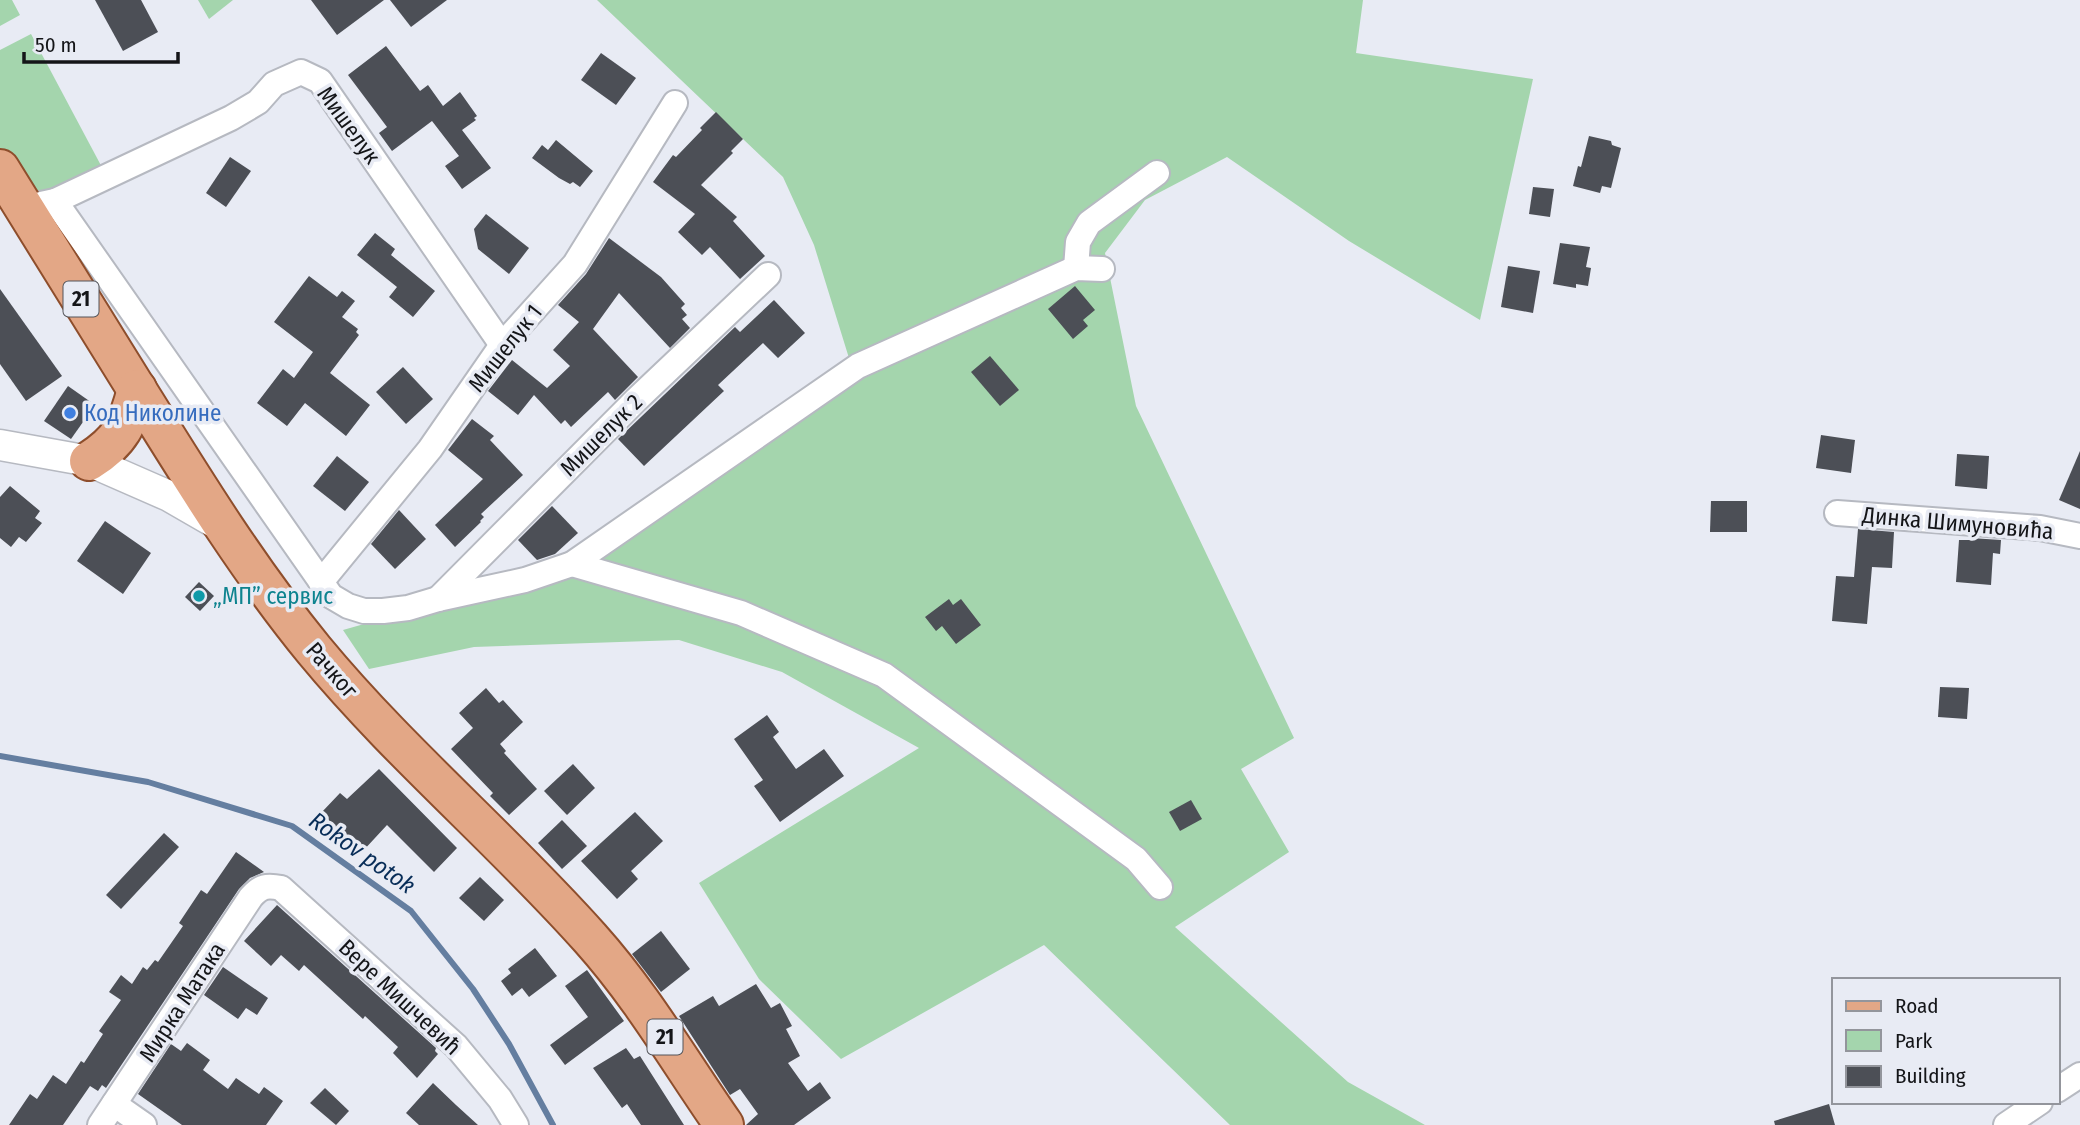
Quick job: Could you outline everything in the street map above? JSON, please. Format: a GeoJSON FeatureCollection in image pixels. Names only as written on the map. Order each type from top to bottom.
{"type":"FeatureCollection","features":[{"type":"Feature","properties":{"kind":"main road","name":"Рачког"},"geometry":{"type":"LineString","coordinates":[[0,169],[40,205],[137,389],[178,458],[273,596],[338,678],[418,764],[550,893],[602,951],[657,1023],[724,1125]]}},
{"type":"Feature","properties":{"kind":"main road"},"geometry":{"type":"LineString","coordinates":[[89,461],[103,452],[124,430],[137,389]]}},
{"type":"Feature","properties":{"kind":"street","name":"Мишелук"},"geometry":{"type":"LineString","coordinates":[[40,205],[231,118],[258,102],[274,84],[301,72],[320,81],[502,345]]}},
{"type":"Feature","properties":{"kind":"street","name":"Мишелук 1"},"geometry":{"type":"LineString","coordinates":[[321,582],[430,449],[502,345],[575,264],[675,103]]}},
{"type":"Feature","properties":{"kind":"street"},"geometry":{"type":"LineString","coordinates":[[1076,268],[1078,242],[1089,223],[1157,173]]}},
{"type":"Feature","properties":{"kind":"street"},"geometry":{"type":"LineString","coordinates":[[40,205],[331,596],[348,607],[364,611],[408,608],[524,580],[572,564],[858,366],[1076,268],[1102,269]]}},
{"type":"Feature","properties":{"kind":"street","name":"Мишелук 2"},"geometry":{"type":"LineString","coordinates":[[438,599],[636,400],[768,275]]}},
{"type":"Feature","properties":{"kind":"street"},"geometry":{"type":"LineString","coordinates":[[0,445],[89,461],[169,496],[227,530]]}},
{"type":"Feature","properties":{"kind":"street","name":"Динка Шимуновића"},"geometry":{"type":"LineString","coordinates":[[1837,513],[2040,528],[2080,536]]}},
{"type":"Feature","properties":{"kind":"street"},"geometry":{"type":"LineString","coordinates":[[572,564],[741,613],[884,675],[1136,859],[1160,887]]}},
{"type":"Feature","properties":{"kind":"street","name":"Мирка Матака"},"geometry":{"type":"LineString","coordinates":[[100,1125],[251,897],[259,888],[269,885]]}},
{"type":"Feature","properties":{"kind":"street","name":"Вере Мишчевић"},"geometry":{"type":"LineString","coordinates":[[269,885],[281,888],[456,1046],[500,1098],[516,1125]]}},
{"type":"Feature","properties":{"kind":"street"},"geometry":{"type":"LineString","coordinates":[[2059,1089],[2080,1075]]}},
{"type":"Feature","properties":{"kind":"street"},"geometry":{"type":"LineString","coordinates":[[114,1104],[144,1125]]}},
{"type":"Feature","properties":{"kind":"street"},"geometry":{"type":"LineString","coordinates":[[2006,1125],[2037,1104]]}},
{"type":"Feature","properties":{"kind":"green space"},"geometry":{"type":"Polygon","coordinates":[[[0,0],[12,0],[20,15],[0,26],[0,0]]]}},
{"type":"Feature","properties":{"kind":"green space"},"geometry":{"type":"Polygon","coordinates":[[[198,0],[233,0],[209,19],[198,0]]]}},
{"type":"Feature","properties":{"kind":"green space"},"geometry":{"type":"Polygon","coordinates":[[[597,0],[1363,0],[1356,53],[1533,79],[1480,320],[1349,241],[1227,157],[1145,200],[1105,253],[1136,406],[1294,738],[1241,769],[1289,852],[1175,927],[1348,1082],[1425,1125],[1230,1125],[1044,945],[841,1059],[759,979],[699,883],[919,748],[782,672],[679,640],[474,647],[369,669],[343,630],[568,566],[853,371],[814,245],[783,177],[597,0]]]}},
{"type":"Feature","properties":{"kind":"green space"},"geometry":{"type":"Polygon","coordinates":[[[31,34],[105,173],[47,196],[16,197],[0,171],[0,50],[31,34]]]}},
{"type":"Feature","properties":{"kind":"building"},"geometry":{"type":"Polygon","coordinates":[[[95,0],[141,0],[158,32],[123,51],[95,0]]]}},
{"type":"Feature","properties":{"kind":"building"},"geometry":{"type":"Polygon","coordinates":[[[311,0],[384,0],[337,35],[311,0]]]}},
{"type":"Feature","properties":{"kind":"building"},"geometry":{"type":"Polygon","coordinates":[[[390,0],[447,0],[411,27],[390,0]]]}},
{"type":"Feature","properties":{"kind":"building"},"geometry":{"type":"Polygon","coordinates":[[[386,46],[420,91],[428,85],[443,106],[460,92],[477,116],[474,118],[476,120],[462,130],[491,168],[462,189],[445,166],[459,156],[432,121],[392,151],[379,133],[387,127],[348,75],[386,46]]]}},
{"type":"Feature","properties":{"kind":"building"},"geometry":{"type":"Polygon","coordinates":[[[601,53],[636,78],[616,105],[581,80],[601,53]]]}},
{"type":"Feature","properties":{"kind":"building"},"geometry":{"type":"Polygon","coordinates":[[[716,112],[743,139],[701,185],[737,217],[733,221],[765,256],[740,279],[710,247],[702,255],[678,232],[695,214],[653,182],[673,155],[676,157],[716,112]]]}},
{"type":"Feature","properties":{"kind":"building"},"geometry":{"type":"Polygon","coordinates":[[[1589,136],[1611,141],[1612,145],[1621,148],[1611,188],[1602,186],[1600,193],[1573,186],[1589,136]]]}},
{"type":"Feature","properties":{"kind":"building"},"geometry":{"type":"Polygon","coordinates":[[[556,140],[593,171],[580,187],[559,178],[532,158],[542,145],[548,150],[556,140]]]}},
{"type":"Feature","properties":{"kind":"building"},"geometry":{"type":"Polygon","coordinates":[[[230,157],[251,171],[226,207],[206,193],[230,157]]]}},
{"type":"Feature","properties":{"kind":"building"},"geometry":{"type":"Polygon","coordinates":[[[1533,187],[1554,189],[1550,217],[1529,214],[1533,187]]]}},
{"type":"Feature","properties":{"kind":"building"},"geometry":{"type":"Polygon","coordinates":[[[486,214],[529,248],[509,274],[478,249],[474,229],[486,214]]]}},
{"type":"Feature","properties":{"kind":"building"},"geometry":{"type":"Polygon","coordinates":[[[375,233],[395,249],[391,255],[435,291],[413,317],[389,297],[397,287],[357,255],[375,233]]]}},
{"type":"Feature","properties":{"kind":"building"},"geometry":{"type":"Polygon","coordinates":[[[609,238],[661,277],[685,304],[681,308],[687,315],[682,319],[690,328],[670,348],[619,293],[593,329],[638,377],[615,400],[608,392],[571,427],[565,420],[561,424],[534,395],[518,415],[488,391],[512,360],[547,388],[570,366],[553,350],[579,322],[558,305],[586,274],[609,238]]]}},
{"type":"Feature","properties":{"kind":"building"},"geometry":{"type":"Polygon","coordinates":[[[1560,243],[1590,247],[1586,267],[1591,268],[1588,286],[1576,284],[1576,288],[1553,284],[1560,243]]]}},
{"type":"Feature","properties":{"kind":"building"},"geometry":{"type":"Polygon","coordinates":[[[1508,266],[1540,271],[1533,313],[1501,307],[1508,266]]]}},
{"type":"Feature","properties":{"kind":"building"},"geometry":{"type":"Polygon","coordinates":[[[309,276],[337,297],[342,291],[355,301],[342,317],[358,329],[356,332],[359,335],[330,373],[370,405],[346,436],[305,403],[287,426],[257,403],[283,369],[294,378],[313,352],[274,322],[309,276]]]}},
{"type":"Feature","properties":{"kind":"building"},"geometry":{"type":"Polygon","coordinates":[[[1075,286],[1095,310],[1083,320],[1088,326],[1073,339],[1048,309],[1075,286]]]}},
{"type":"Feature","properties":{"kind":"building"},"geometry":{"type":"Polygon","coordinates":[[[0,289],[62,376],[26,401],[0,364],[0,289]]]}},
{"type":"Feature","properties":{"kind":"building"},"geometry":{"type":"Polygon","coordinates":[[[774,300],[805,333],[778,358],[763,343],[718,385],[724,391],[644,466],[618,439],[735,327],[740,332],[774,300]]]}},
{"type":"Feature","properties":{"kind":"building"},"geometry":{"type":"Polygon","coordinates":[[[990,356],[1019,390],[1000,406],[971,372],[990,356]]]}},
{"type":"Feature","properties":{"kind":"building"},"geometry":{"type":"Polygon","coordinates":[[[403,367],[433,399],[406,424],[376,392],[403,367]]]}},
{"type":"Feature","properties":{"kind":"building","name":"Код Николине"},"geometry":{"type":"Polygon","coordinates":[[[68,386],[95,405],[71,439],[44,421],[68,386]]]}},
{"type":"Feature","properties":{"kind":"building"},"geometry":{"type":"Polygon","coordinates":[[[472,419],[494,436],[490,440],[523,475],[481,514],[484,517],[481,522],[455,547],[435,525],[483,479],[448,450],[472,419]]]}},
{"type":"Feature","properties":{"kind":"building"},"geometry":{"type":"Polygon","coordinates":[[[1821,435],[1855,440],[1851,473],[1816,468],[1821,435]]]}},
{"type":"Feature","properties":{"kind":"building"},"geometry":{"type":"Polygon","coordinates":[[[2080,451],[2080,509],[2059,500],[2080,451]]]}},
{"type":"Feature","properties":{"kind":"building"},"geometry":{"type":"Polygon","coordinates":[[[1957,454],[1989,456],[1987,489],[1955,486],[1957,454]]]}},
{"type":"Feature","properties":{"kind":"building"},"geometry":{"type":"Polygon","coordinates":[[[337,456],[369,482],[345,511],[313,486],[337,456]]]}},
{"type":"Feature","properties":{"kind":"building"},"geometry":{"type":"Polygon","coordinates":[[[10,486],[40,511],[35,518],[42,523],[26,542],[19,537],[11,547],[0,538],[0,497],[10,486]]]}},
{"type":"Feature","properties":{"kind":"building"},"geometry":{"type":"Polygon","coordinates":[[[1711,501],[1747,501],[1747,532],[1710,532],[1711,501]]]}},
{"type":"Feature","properties":{"kind":"building"},"geometry":{"type":"Polygon","coordinates":[[[552,506],[578,533],[555,554],[537,560],[518,540],[552,506]]]}},
{"type":"Feature","properties":{"kind":"building"},"geometry":{"type":"Polygon","coordinates":[[[399,510],[426,539],[395,569],[371,544],[399,510]]]}},
{"type":"Feature","properties":{"kind":"building"},"geometry":{"type":"Polygon","coordinates":[[[105,521],[151,553],[123,594],[77,561],[105,521]]]}},
{"type":"Feature","properties":{"kind":"building"},"geometry":{"type":"Polygon","coordinates":[[[1858,529],[1894,532],[1892,568],[1872,567],[1867,624],[1832,621],[1836,576],[1854,577],[1858,529]]]}},
{"type":"Feature","properties":{"kind":"building"},"geometry":{"type":"Polygon","coordinates":[[[1959,540],[2001,540],[2000,554],[1993,553],[1991,585],[1956,582],[1959,540]]]}},
{"type":"Feature","properties":{"kind":"building","name":"„МП” сервис"},"geometry":{"type":"Polygon","coordinates":[[[199,582],[214,596],[200,611],[185,597],[199,582]]]}},
{"type":"Feature","properties":{"kind":"building"},"geometry":{"type":"Polygon","coordinates":[[[949,599],[953,605],[961,599],[981,625],[956,644],[942,626],[936,631],[925,617],[949,599]]]}},
{"type":"Feature","properties":{"kind":"building"},"geometry":{"type":"Polygon","coordinates":[[[1940,687],[1969,688],[1967,719],[1938,717],[1940,687]]]}},
{"type":"Feature","properties":{"kind":"building"},"geometry":{"type":"Polygon","coordinates":[[[486,688],[499,703],[503,700],[523,722],[500,744],[506,751],[504,753],[537,789],[509,815],[490,796],[493,793],[451,749],[473,728],[459,713],[486,688]]]}},
{"type":"Feature","properties":{"kind":"building"},"geometry":{"type":"Polygon","coordinates":[[[767,715],[779,732],[773,737],[796,769],[824,749],[844,776],[780,822],[754,786],[763,780],[734,739],[767,715]]]}},
{"type":"Feature","properties":{"kind":"building"},"geometry":{"type":"Polygon","coordinates":[[[573,764],[595,788],[567,815],[544,791],[573,764]]]}},
{"type":"Feature","properties":{"kind":"building"},"geometry":{"type":"Polygon","coordinates":[[[379,769],[457,848],[434,872],[387,825],[362,852],[321,813],[340,793],[347,799],[379,769]]]}},
{"type":"Feature","properties":{"kind":"building"},"geometry":{"type":"Polygon","coordinates":[[[1191,800],[1202,819],[1180,831],[1169,812],[1191,800]]]}},
{"type":"Feature","properties":{"kind":"building"},"geometry":{"type":"Polygon","coordinates":[[[635,812],[663,841],[631,871],[638,879],[617,899],[581,861],[635,812]]]}},
{"type":"Feature","properties":{"kind":"building"},"geometry":{"type":"Polygon","coordinates":[[[562,820],[587,846],[562,869],[538,843],[562,820]]]}},
{"type":"Feature","properties":{"kind":"building"},"geometry":{"type":"Polygon","coordinates":[[[164,833],[179,847],[121,909],[106,895],[164,833]]]}},
{"type":"Feature","properties":{"kind":"building"},"geometry":{"type":"Polygon","coordinates":[[[236,852],[264,872],[250,878],[239,889],[106,1088],[102,1085],[98,1091],[90,1086],[63,1125],[9,1125],[30,1094],[37,1099],[53,1075],[66,1084],[81,1061],[84,1063],[103,1034],[99,1031],[121,1000],[109,992],[121,975],[132,984],[143,967],[147,970],[155,960],[158,962],[183,926],[179,923],[201,890],[207,894],[236,852]]]}},
{"type":"Feature","properties":{"kind":"building"},"geometry":{"type":"Polygon","coordinates":[[[480,877],[504,900],[484,921],[459,898],[480,877]]]}},
{"type":"Feature","properties":{"kind":"building"},"geometry":{"type":"Polygon","coordinates":[[[277,905],[436,1048],[438,1054],[417,1078],[393,1053],[398,1047],[304,965],[299,971],[281,955],[271,966],[244,941],[277,905]]]}},
{"type":"Feature","properties":{"kind":"building"},"geometry":{"type":"Polygon","coordinates":[[[661,931],[690,969],[661,992],[632,954],[661,931]]]}},
{"type":"Feature","properties":{"kind":"building"},"geometry":{"type":"Polygon","coordinates":[[[535,948],[557,976],[529,997],[522,988],[512,996],[501,981],[511,973],[508,969],[535,948]]]}},
{"type":"Feature","properties":{"kind":"building"},"geometry":{"type":"Polygon","coordinates":[[[223,967],[268,998],[257,1015],[246,1008],[238,1019],[204,995],[223,967]]]}},
{"type":"Feature","properties":{"kind":"building"},"geometry":{"type":"Polygon","coordinates":[[[587,970],[624,1021],[565,1065],[550,1045],[588,1017],[565,986],[587,970]]]}},
{"type":"Feature","properties":{"kind":"building"},"geometry":{"type":"Polygon","coordinates":[[[756,984],[771,1008],[780,1003],[792,1026],[786,1029],[800,1056],[788,1063],[808,1091],[820,1082],[831,1098],[794,1125],[746,1125],[758,1114],[740,1089],[730,1095],[679,1016],[713,996],[719,1006],[756,984]]]}},
{"type":"Feature","properties":{"kind":"building"},"geometry":{"type":"Polygon","coordinates":[[[187,1043],[210,1060],[203,1070],[228,1089],[236,1078],[259,1094],[264,1087],[283,1101],[266,1125],[182,1125],[138,1094],[171,1044],[181,1051],[187,1043]]]}},
{"type":"Feature","properties":{"kind":"building"},"geometry":{"type":"Polygon","coordinates":[[[626,1048],[634,1059],[640,1056],[684,1125],[641,1125],[627,1104],[622,1108],[593,1068],[626,1048]]]}},
{"type":"Feature","properties":{"kind":"building"},"geometry":{"type":"Polygon","coordinates":[[[433,1083],[478,1125],[419,1125],[406,1113],[433,1083]]]}},
{"type":"Feature","properties":{"kind":"building"},"geometry":{"type":"Polygon","coordinates":[[[325,1088],[349,1111],[336,1125],[310,1103],[325,1088]]]}},
{"type":"Feature","properties":{"kind":"building"},"geometry":{"type":"Polygon","coordinates":[[[1829,1104],[1835,1125],[1775,1125],[1774,1121],[1829,1104]]]}},
{"type":"Feature","properties":{"kind":"waterway","name":"Rokov potok"},"geometry":{"type":"LineString","coordinates":[[0,756],[148,782],[292,826],[411,911],[473,989],[509,1044],[553,1125]]}},
{"type":"Feature","properties":{"kind":"place","name":"Код Николине"},"geometry":{"type":"Point","coordinates":[70,413]}},
{"type":"Feature","properties":{"kind":"place","name":"„МП” сервис"},"geometry":{"type":"Point","coordinates":[199,596]}}]}
